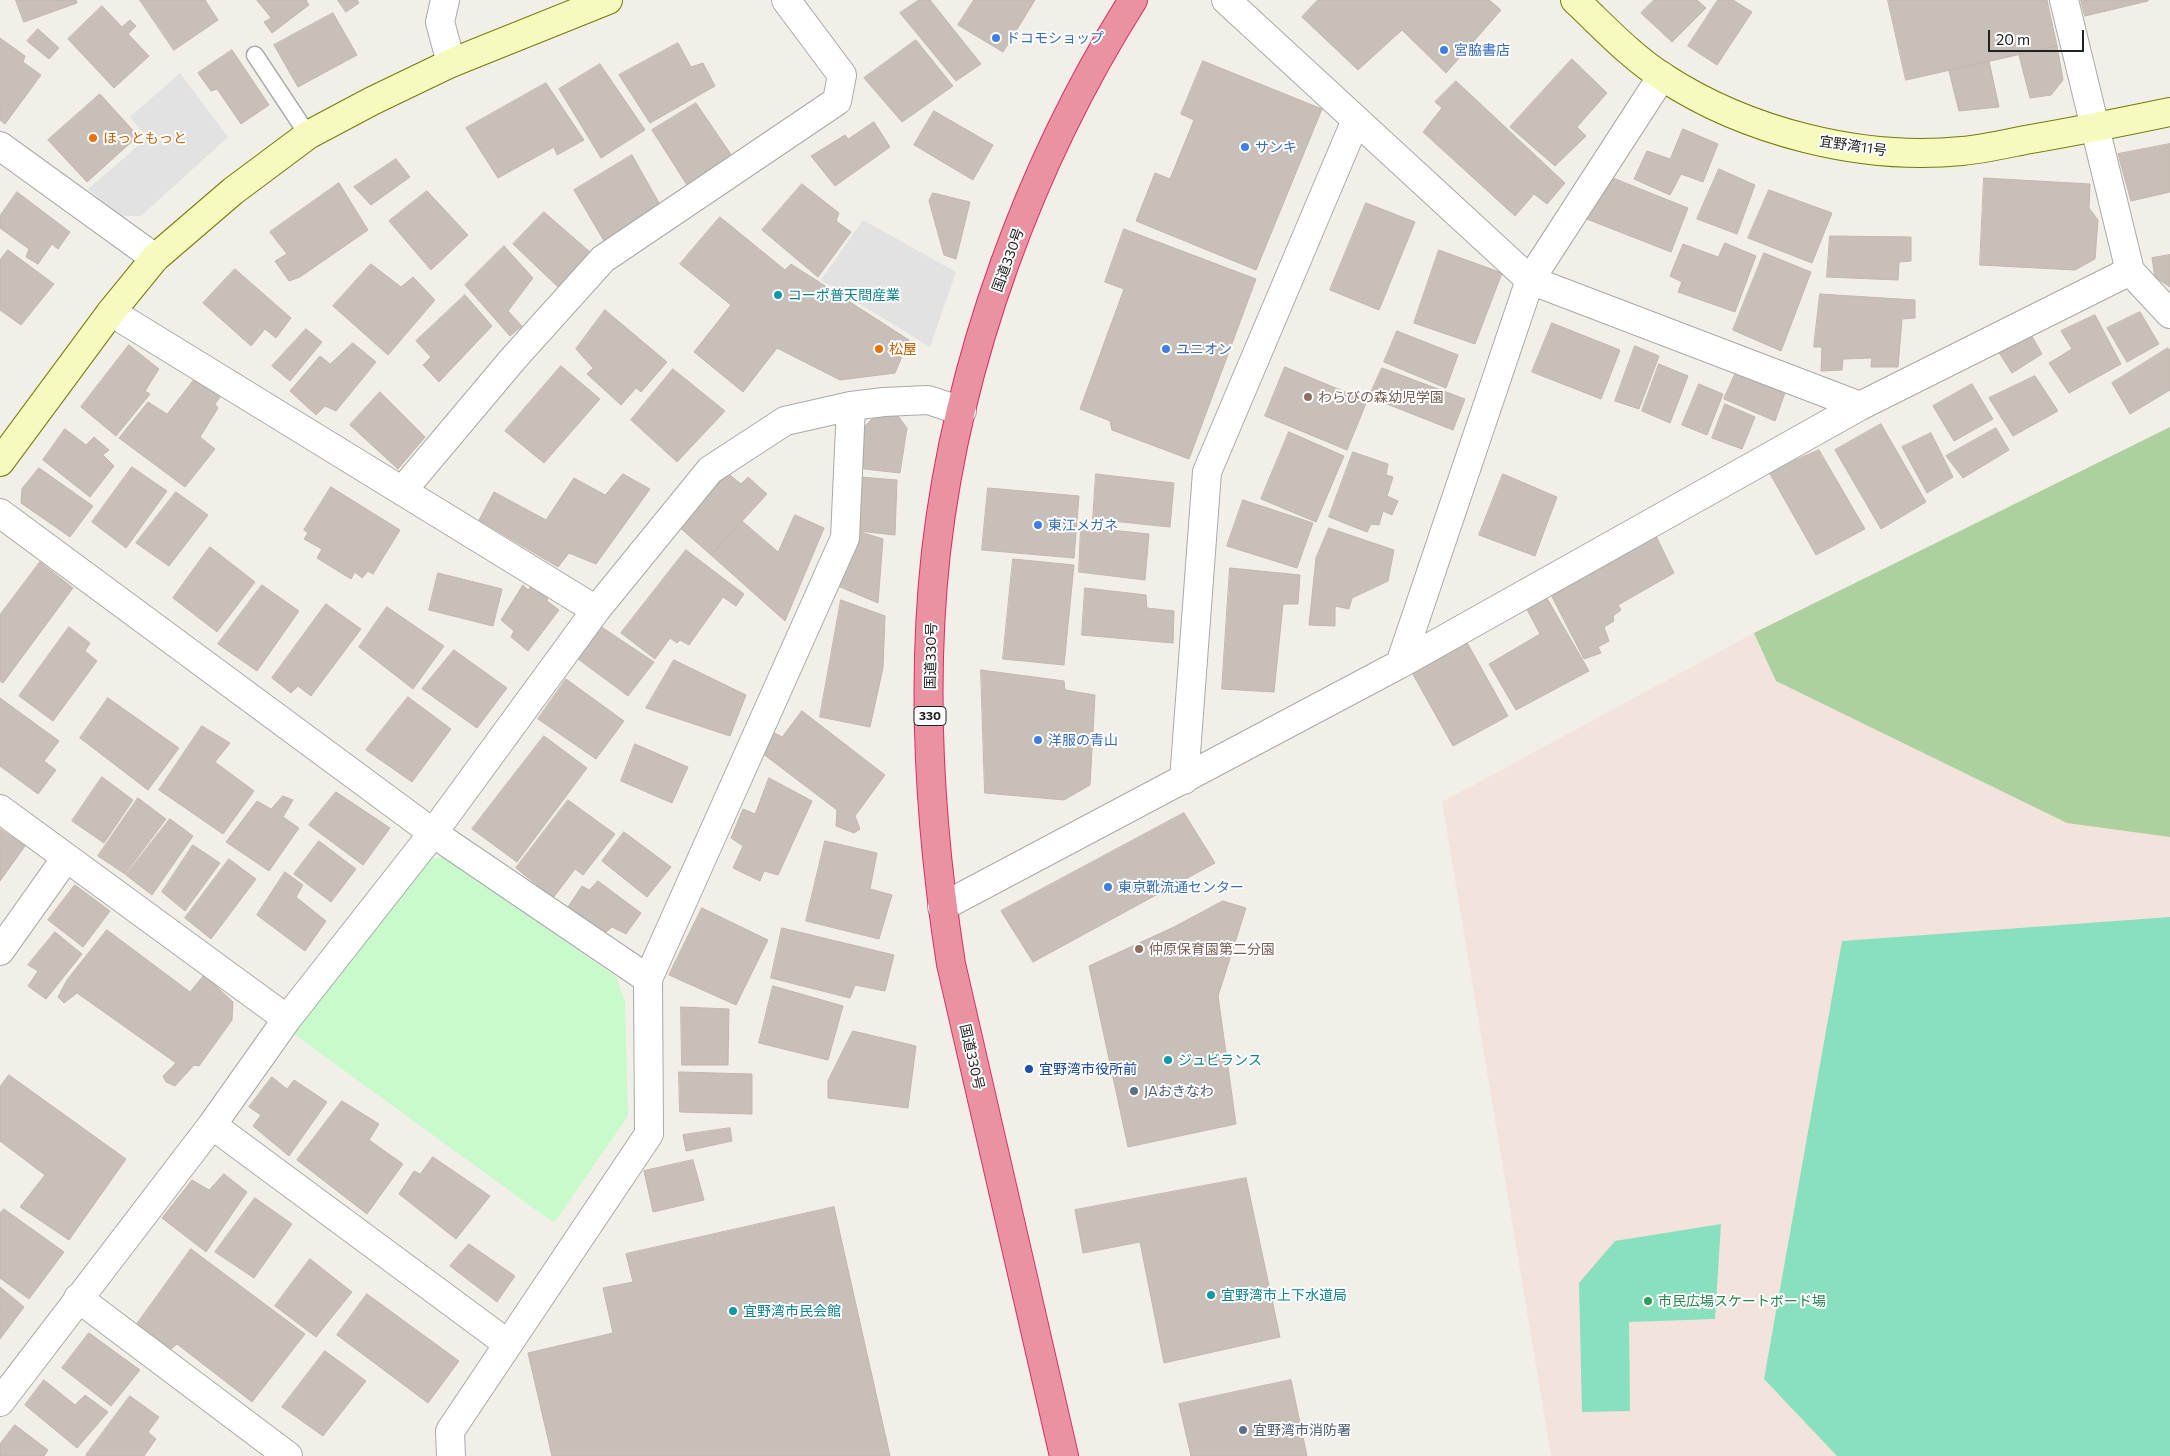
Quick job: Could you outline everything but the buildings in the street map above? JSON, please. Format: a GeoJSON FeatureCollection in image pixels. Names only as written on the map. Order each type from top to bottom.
{"type":"FeatureCollection","features":[{"type":"Feature","properties":{"kind":"highway","name":"国道330号"},"geometry":{"type":"LineString","coordinates":[[1064,1456],[951,964],[942,907],[934,825],[930,726],[931,640],[936,552],[962,411],[1001,276],[1042,170],[1090,74],[1133,0]]}},
{"type":"Feature","properties":{"kind":"street"},"geometry":{"type":"LineString","coordinates":[[446,0],[440,22],[451,63]]}},
{"type":"Feature","properties":{"kind":"street"},"geometry":{"type":"LineString","coordinates":[[0,462],[111,312],[155,258],[233,191],[308,135],[372,101],[451,63],[608,0]]}},
{"type":"Feature","properties":{"kind":"street"},"geometry":{"type":"LineString","coordinates":[[402,491],[513,359],[603,259],[837,101],[842,75],[786,0]]}},
{"type":"Feature","properties":{"kind":"street"},"geometry":{"type":"LineString","coordinates":[[1226,0],[1530,280],[1860,406]]}},
{"type":"Feature","properties":{"kind":"street","name":"宜野湾11号"},"geometry":{"type":"LineString","coordinates":[[1575,0],[1622,44],[1662,76],[1735,113],[1826,143],[1875,150],[1922,153],[1963,151],[2095,128],[2170,112]]}},
{"type":"Feature","properties":{"kind":"street"},"geometry":{"type":"LineString","coordinates":[[2064,0],[2130,272],[2170,314]]}},
{"type":"Feature","properties":{"kind":"street"},"geometry":{"type":"LineString","coordinates":[[1400,664],[1530,280],[1662,76]]}},
{"type":"Feature","properties":{"kind":"street"},"geometry":{"type":"LineString","coordinates":[[1184,780],[1207,472],[1356,120]]}},
{"type":"Feature","properties":{"kind":"street"},"geometry":{"type":"LineString","coordinates":[[0,146],[155,258]]}},
{"type":"Feature","properties":{"kind":"street"},"geometry":{"type":"LineString","coordinates":[[942,907],[1400,664],[1860,406],[2130,272]]}},
{"type":"Feature","properties":{"kind":"street"},"geometry":{"type":"LineString","coordinates":[[111,312],[596,610]]}},
{"type":"Feature","properties":{"kind":"street"},"geometry":{"type":"LineString","coordinates":[[0,1402],[212,1125],[287,1019],[433,833],[596,610],[710,470],[785,421],[851,406],[928,400],[962,411]]}},
{"type":"Feature","properties":{"kind":"street"},"geometry":{"type":"LineString","coordinates":[[451,1456],[450,1431],[649,1134],[648,979],[845,538],[851,406]]}},
{"type":"Feature","properties":{"kind":"street"},"geometry":{"type":"LineString","coordinates":[[0,512],[433,833],[648,979]]}},
{"type":"Feature","properties":{"kind":"street"},"geometry":{"type":"LineString","coordinates":[[0,809],[287,1019]]}},
{"type":"Feature","properties":{"kind":"street"},"geometry":{"type":"LineString","coordinates":[[0,951],[66,858]]}},
{"type":"Feature","properties":{"kind":"street"},"geometry":{"type":"LineString","coordinates":[[212,1125],[508,1344]]}},
{"type":"Feature","properties":{"kind":"street"},"geometry":{"type":"LineString","coordinates":[[78,1298],[288,1456]]}},
{"type":"Feature","properties":{"kind":"lane"},"geometry":{"type":"LineString","coordinates":[[255,55],[308,135]]}},
{"type":"Feature","properties":{"kind":"shaded area"},"geometry":{"type":"Polygon","coordinates":[[[180,73],[228,137],[141,216],[120,216],[88,189],[147,138],[130,117],[180,73]]]}},
{"type":"Feature","properties":{"kind":"shaded area"},"geometry":{"type":"Polygon","coordinates":[[[863,220],[956,272],[930,347],[821,280],[863,220]]]}},
{"type":"Feature","properties":{"kind":"shaded area"},"geometry":{"type":"Polygon","coordinates":[[[2170,433],[2170,1456],[1551,1456],[1442,802],[1754,633],[2137,452],[2170,433]]]}},
{"type":"Feature","properties":{"kind":"green space"},"geometry":{"type":"Polygon","coordinates":[[[2170,427],[2170,837],[2067,823],[1776,681],[1754,633],[2170,427]]]}},
{"type":"Feature","properties":{"kind":"green space"},"geometry":{"type":"Polygon","coordinates":[[[446,856],[616,977],[625,1001],[628,1116],[554,1223],[294,1034],[421,861],[446,856]]]}},
{"type":"Feature","properties":{"kind":"green space"},"geometry":{"type":"Polygon","coordinates":[[[2170,917],[2170,1456],[1837,1456],[1764,1379],[1842,941],[2170,917]]]}},
{"type":"Feature","properties":{"kind":"green space","name":"市民広場スケートボード場"},"geometry":{"type":"Polygon","coordinates":[[[1721,1224],[1715,1319],[1629,1322],[1630,1411],[1582,1412],[1579,1283],[1615,1241],[1721,1224]]]}},
{"type":"Feature","properties":{"kind":"place","name":"ドコモショップ"},"geometry":{"type":"Point","coordinates":[996,38]}},
{"type":"Feature","properties":{"kind":"place","name":"宮脇書店"},"geometry":{"type":"Point","coordinates":[1444,50]}},
{"type":"Feature","properties":{"kind":"place","name":"ほっともっと"},"geometry":{"type":"Point","coordinates":[93,138]}},
{"type":"Feature","properties":{"kind":"place","name":"サンキ"},"geometry":{"type":"Point","coordinates":[1245,147]}},
{"type":"Feature","properties":{"kind":"place","name":"コーポ普天間産業"},"geometry":{"type":"Point","coordinates":[778,295]}},
{"type":"Feature","properties":{"kind":"place","name":"松屋"},"geometry":{"type":"Point","coordinates":[879,349]}},
{"type":"Feature","properties":{"kind":"place","name":"ユニオン"},"geometry":{"type":"Point","coordinates":[1166,349]}},
{"type":"Feature","properties":{"kind":"place","name":"わらびの森幼児学園"},"geometry":{"type":"Point","coordinates":[1308,397]}},
{"type":"Feature","properties":{"kind":"place","name":"東江メガネ"},"geometry":{"type":"Point","coordinates":[1038,525]}},
{"type":"Feature","properties":{"kind":"place","name":"洋服の青山"},"geometry":{"type":"Point","coordinates":[1038,740]}},
{"type":"Feature","properties":{"kind":"place","name":"東京靴流通センター"},"geometry":{"type":"Point","coordinates":[1108,887]}},
{"type":"Feature","properties":{"kind":"place","name":"仲原保育園第二分園"},"geometry":{"type":"Point","coordinates":[1139,949]}},
{"type":"Feature","properties":{"kind":"place","name":"ジュビランス"},"geometry":{"type":"Point","coordinates":[1168,1060]}},
{"type":"Feature","properties":{"kind":"place","name":"宜野湾市役所前"},"geometry":{"type":"Point","coordinates":[1029,1069]}},
{"type":"Feature","properties":{"kind":"place","name":"JAおきなわ"},"geometry":{"type":"Point","coordinates":[1134,1091]}},
{"type":"Feature","properties":{"kind":"place","name":"宜野湾市上下水道局"},"geometry":{"type":"Point","coordinates":[1211,1295]}},
{"type":"Feature","properties":{"kind":"place","name":"市民広場スケートボード場"},"geometry":{"type":"Point","coordinates":[1648,1301]}},
{"type":"Feature","properties":{"kind":"place","name":"宜野湾市民会館"},"geometry":{"type":"Point","coordinates":[733,1311]}},
{"type":"Feature","properties":{"kind":"place","name":"宜野湾市消防署"},"geometry":{"type":"Point","coordinates":[1243,1430]}}]}
